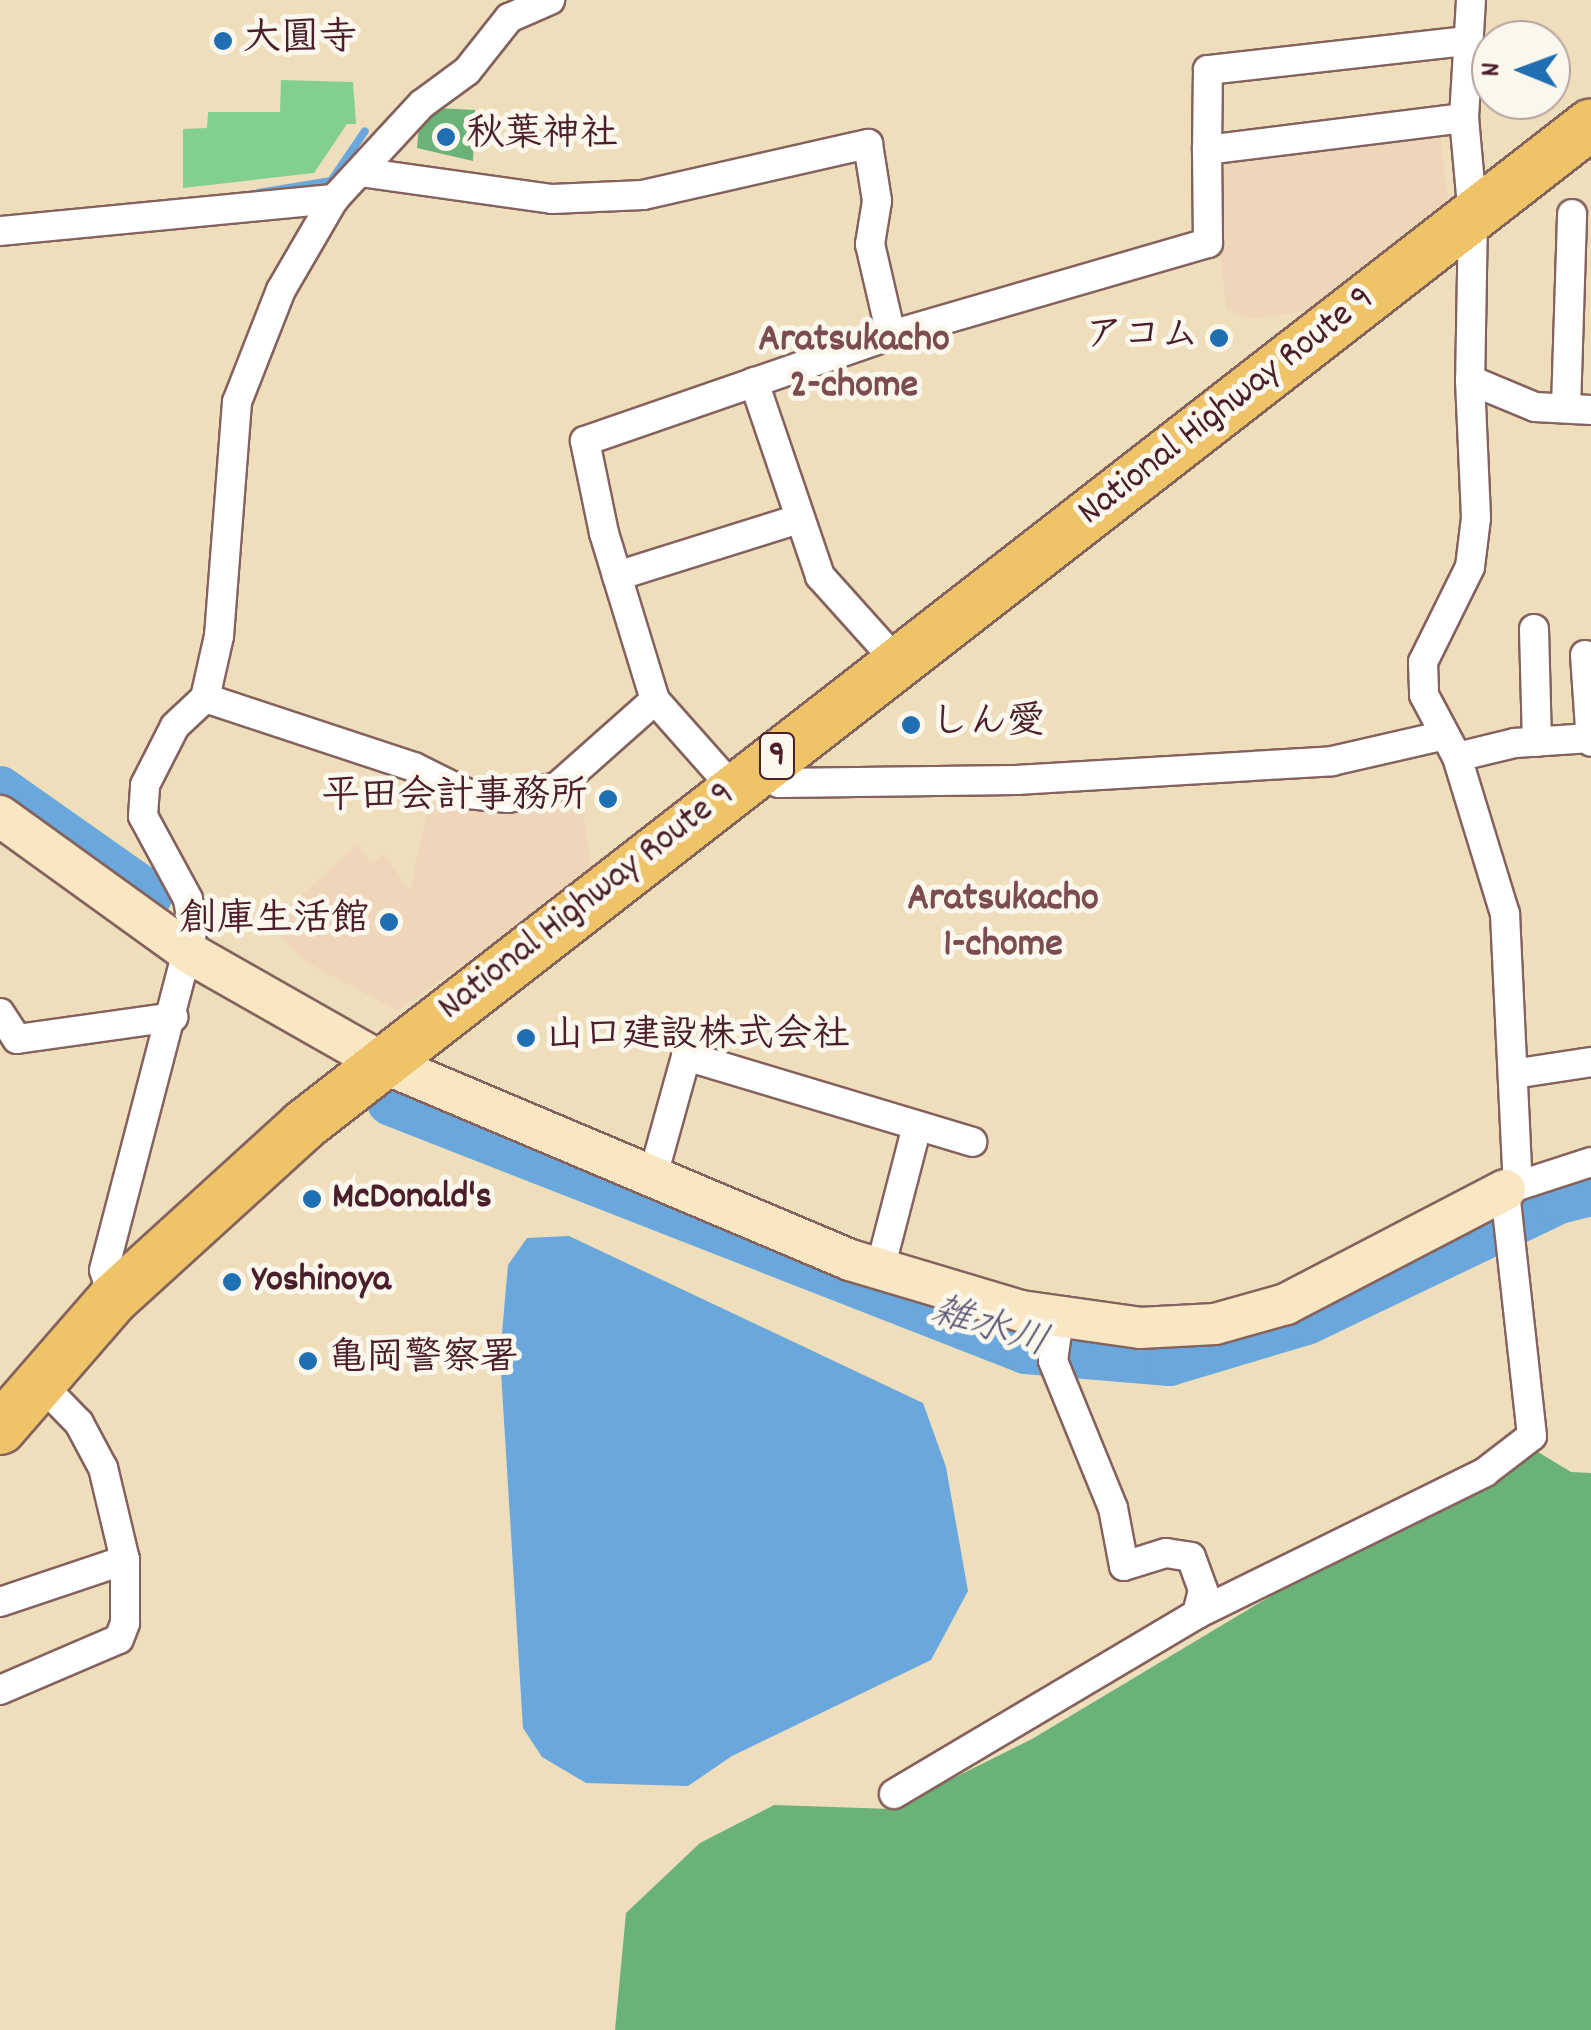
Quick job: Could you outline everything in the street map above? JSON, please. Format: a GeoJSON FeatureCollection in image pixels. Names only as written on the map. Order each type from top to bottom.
{"type":"FeatureCollection","features":[{"type":"Feature","properties":{"kind":"highway","name":"National Highway Route 9"},"geometry":{"type":"LineString","coordinates":[[0,1429],[38,1380],[113,1298],[381,1062],[1591,124]]}},
{"type":"Feature","properties":{"kind":"street"},"geometry":{"type":"LineString","coordinates":[[113,1298],[104,1270],[191,954],[188,899],[143,816],[145,785],[175,726],[205,698],[219,636],[237,402],[281,290],[334,200],[422,104],[467,71],[509,18],[550,0]]}},
{"type":"Feature","properties":{"kind":"street"},"geometry":{"type":"LineString","coordinates":[[894,1794],[1196,1614],[1484,1472],[1532,1436],[1511,1188],[1513,1074],[1505,914],[1449,746],[1424,695],[1422,662],[1470,566],[1476,518],[1470,380],[1473,216],[1464,118],[1466,40],[1472,0]]}},
{"type":"Feature","properties":{"kind":"street"},"geometry":{"type":"LineString","coordinates":[[1466,40],[1208,70],[1208,244],[891,335],[585,441],[616,576],[655,700],[747,778],[779,783],[1016,780],[1332,761],[1449,746],[1591,740],[1586,655]]}},
{"type":"Feature","properties":{"kind":"street"},"geometry":{"type":"LineString","coordinates":[[1207,150],[1464,118]]}},
{"type":"Feature","properties":{"kind":"street"},"geometry":{"type":"LineString","coordinates":[[360,172],[552,199],[642,195],[868,144],[877,201],[870,244],[891,335]]}},
{"type":"Feature","properties":{"kind":"street"},"geometry":{"type":"LineString","coordinates":[[0,231],[334,200]]}},
{"type":"Feature","properties":{"kind":"street"},"geometry":{"type":"LineString","coordinates":[[1470,380],[1535,407],[1578,409],[1572,214]]}},
{"type":"Feature","properties":{"kind":"street"},"geometry":{"type":"LineString","coordinates":[[754,382],[820,576],[898,663]]}},
{"type":"Feature","properties":{"kind":"street"},"geometry":{"type":"LineString","coordinates":[[616,576],[799,519]]}},
{"type":"Feature","properties":{"kind":"street"},"geometry":{"type":"LineString","coordinates":[[1534,629],[1537,742]]}},
{"type":"Feature","properties":{"kind":"street"},"geometry":{"type":"LineString","coordinates":[[205,698],[414,768],[468,794],[508,798],[557,787],[655,700]]}},
{"type":"Feature","properties":{"kind":"street"},"geometry":{"type":"LineString","coordinates":[[0,816],[191,954],[381,1062],[652,1179],[880,1269],[1059,1319],[1140,1328],[1196,1325],[1286,1304],[1511,1188],[1591,1162]]}},
{"type":"Feature","properties":{"kind":"street"},"geometry":{"type":"LineString","coordinates":[[0,1014],[17,1039],[174,1017]]}},
{"type":"Feature","properties":{"kind":"street"},"geometry":{"type":"LineString","coordinates":[[652,1179],[686,1056],[972,1142]]}},
{"type":"Feature","properties":{"kind":"street"},"geometry":{"type":"LineString","coordinates":[[1513,1074],[1591,1062]]}},
{"type":"Feature","properties":{"kind":"street"},"geometry":{"type":"LineString","coordinates":[[880,1269],[916,1126]]}},
{"type":"Feature","properties":{"kind":"street"},"geometry":{"type":"LineString","coordinates":[[1059,1319],[1053,1361],[1113,1508],[1124,1566],[1166,1552],[1191,1557],[1203,1590],[1196,1614]]}},
{"type":"Feature","properties":{"kind":"street"},"geometry":{"type":"LineString","coordinates":[[0,1690],[119,1639],[126,1623],[125,1560],[103,1468],[78,1423],[38,1380]]}},
{"type":"Feature","properties":{"kind":"street"},"geometry":{"type":"LineString","coordinates":[[0,1602],[125,1560]]}},
{"type":"Feature","properties":{"kind":"shaded area"},"geometry":{"type":"Polygon","coordinates":[[[1440,135],[1449,208],[1315,309],[1253,319],[1226,310],[1212,171],[1225,158],[1440,135]]]}},
{"type":"Feature","properties":{"kind":"shaded area"},"geometry":{"type":"Polygon","coordinates":[[[580,786],[592,873],[397,1011],[305,961],[269,925],[358,844],[370,863],[384,855],[410,890],[432,790],[520,803],[580,786]]]}},
{"type":"Feature","properties":{"kind":"green space"},"geometry":{"type":"Polygon","coordinates":[[[281,80],[353,82],[356,124],[347,124],[314,173],[183,188],[183,129],[207,128],[208,112],[280,112],[281,80]]]}},
{"type":"Feature","properties":{"kind":"green space","name":"秋葉神社"},"geometry":{"type":"Polygon","coordinates":[[[437,108],[475,110],[473,161],[417,148],[419,126],[437,108]]]}},
{"type":"Feature","properties":{"kind":"green space"},"geometry":{"type":"Polygon","coordinates":[[[1538,1452],[1571,1472],[1591,1473],[1591,2030],[615,2030],[626,1913],[700,1843],[774,1805],[891,1809],[1032,1739],[1311,1572],[1538,1452]]]}},
{"type":"Feature","properties":{"kind":"water"},"geometry":{"type":"Polygon","coordinates":[[[569,1236],[923,1403],[946,1467],[968,1591],[931,1660],[732,1756],[688,1786],[586,1783],[542,1757],[523,1728],[500,1356],[508,1265],[527,1238],[569,1236]]]}},
{"type":"Feature","properties":{"kind":"waterway"},"geometry":{"type":"LineString","coordinates":[[258,193],[331,181],[365,131]]}},
{"type":"Feature","properties":{"kind":"waterway","name":"雑水川"},"geometry":{"type":"LineString","coordinates":[[0,790],[149,895]]}},
{"type":"Feature","properties":{"kind":"waterway","name":"雑水川"},"geometry":{"type":"LineString","coordinates":[[391,1102],[1026,1350],[1169,1362],[1306,1321],[1559,1200],[1591,1192]]}},
{"type":"Feature","properties":{"kind":"place","name":"大圓寺"},"geometry":{"type":"Point","coordinates":[223,41]}},
{"type":"Feature","properties":{"kind":"place","name":"秋葉神社"},"geometry":{"type":"Point","coordinates":[446,137]}},
{"type":"Feature","properties":{"kind":"place","name":"アコム"},"geometry":{"type":"Point","coordinates":[1219,338]}},
{"type":"Feature","properties":{"kind":"place","name":"しん愛"},"geometry":{"type":"Point","coordinates":[911,725]}},
{"type":"Feature","properties":{"kind":"place","name":"平田会計事務所"},"geometry":{"type":"Point","coordinates":[608,799]}},
{"type":"Feature","properties":{"kind":"place","name":"創庫生活館"},"geometry":{"type":"Point","coordinates":[389,922]}},
{"type":"Feature","properties":{"kind":"place","name":"山口建設株式会社"},"geometry":{"type":"Point","coordinates":[526,1038]}},
{"type":"Feature","properties":{"kind":"place","name":"McDonald's"},"geometry":{"type":"Point","coordinates":[312,1199]}},
{"type":"Feature","properties":{"kind":"place","name":"Yoshinoya"},"geometry":{"type":"Point","coordinates":[232,1282]}},
{"type":"Feature","properties":{"kind":"place","name":"亀岡警察署"},"geometry":{"type":"Point","coordinates":[308,1361]}},
{"type":"Feature","properties":{"kind":"district","name":"Aratsukacho 2-chome"},"geometry":{"type":"Point","coordinates":[854,365]}},
{"type":"Feature","properties":{"kind":"district","name":"Aratsukacho 1-chome"},"geometry":{"type":"Point","coordinates":[1003,924]}}]}
